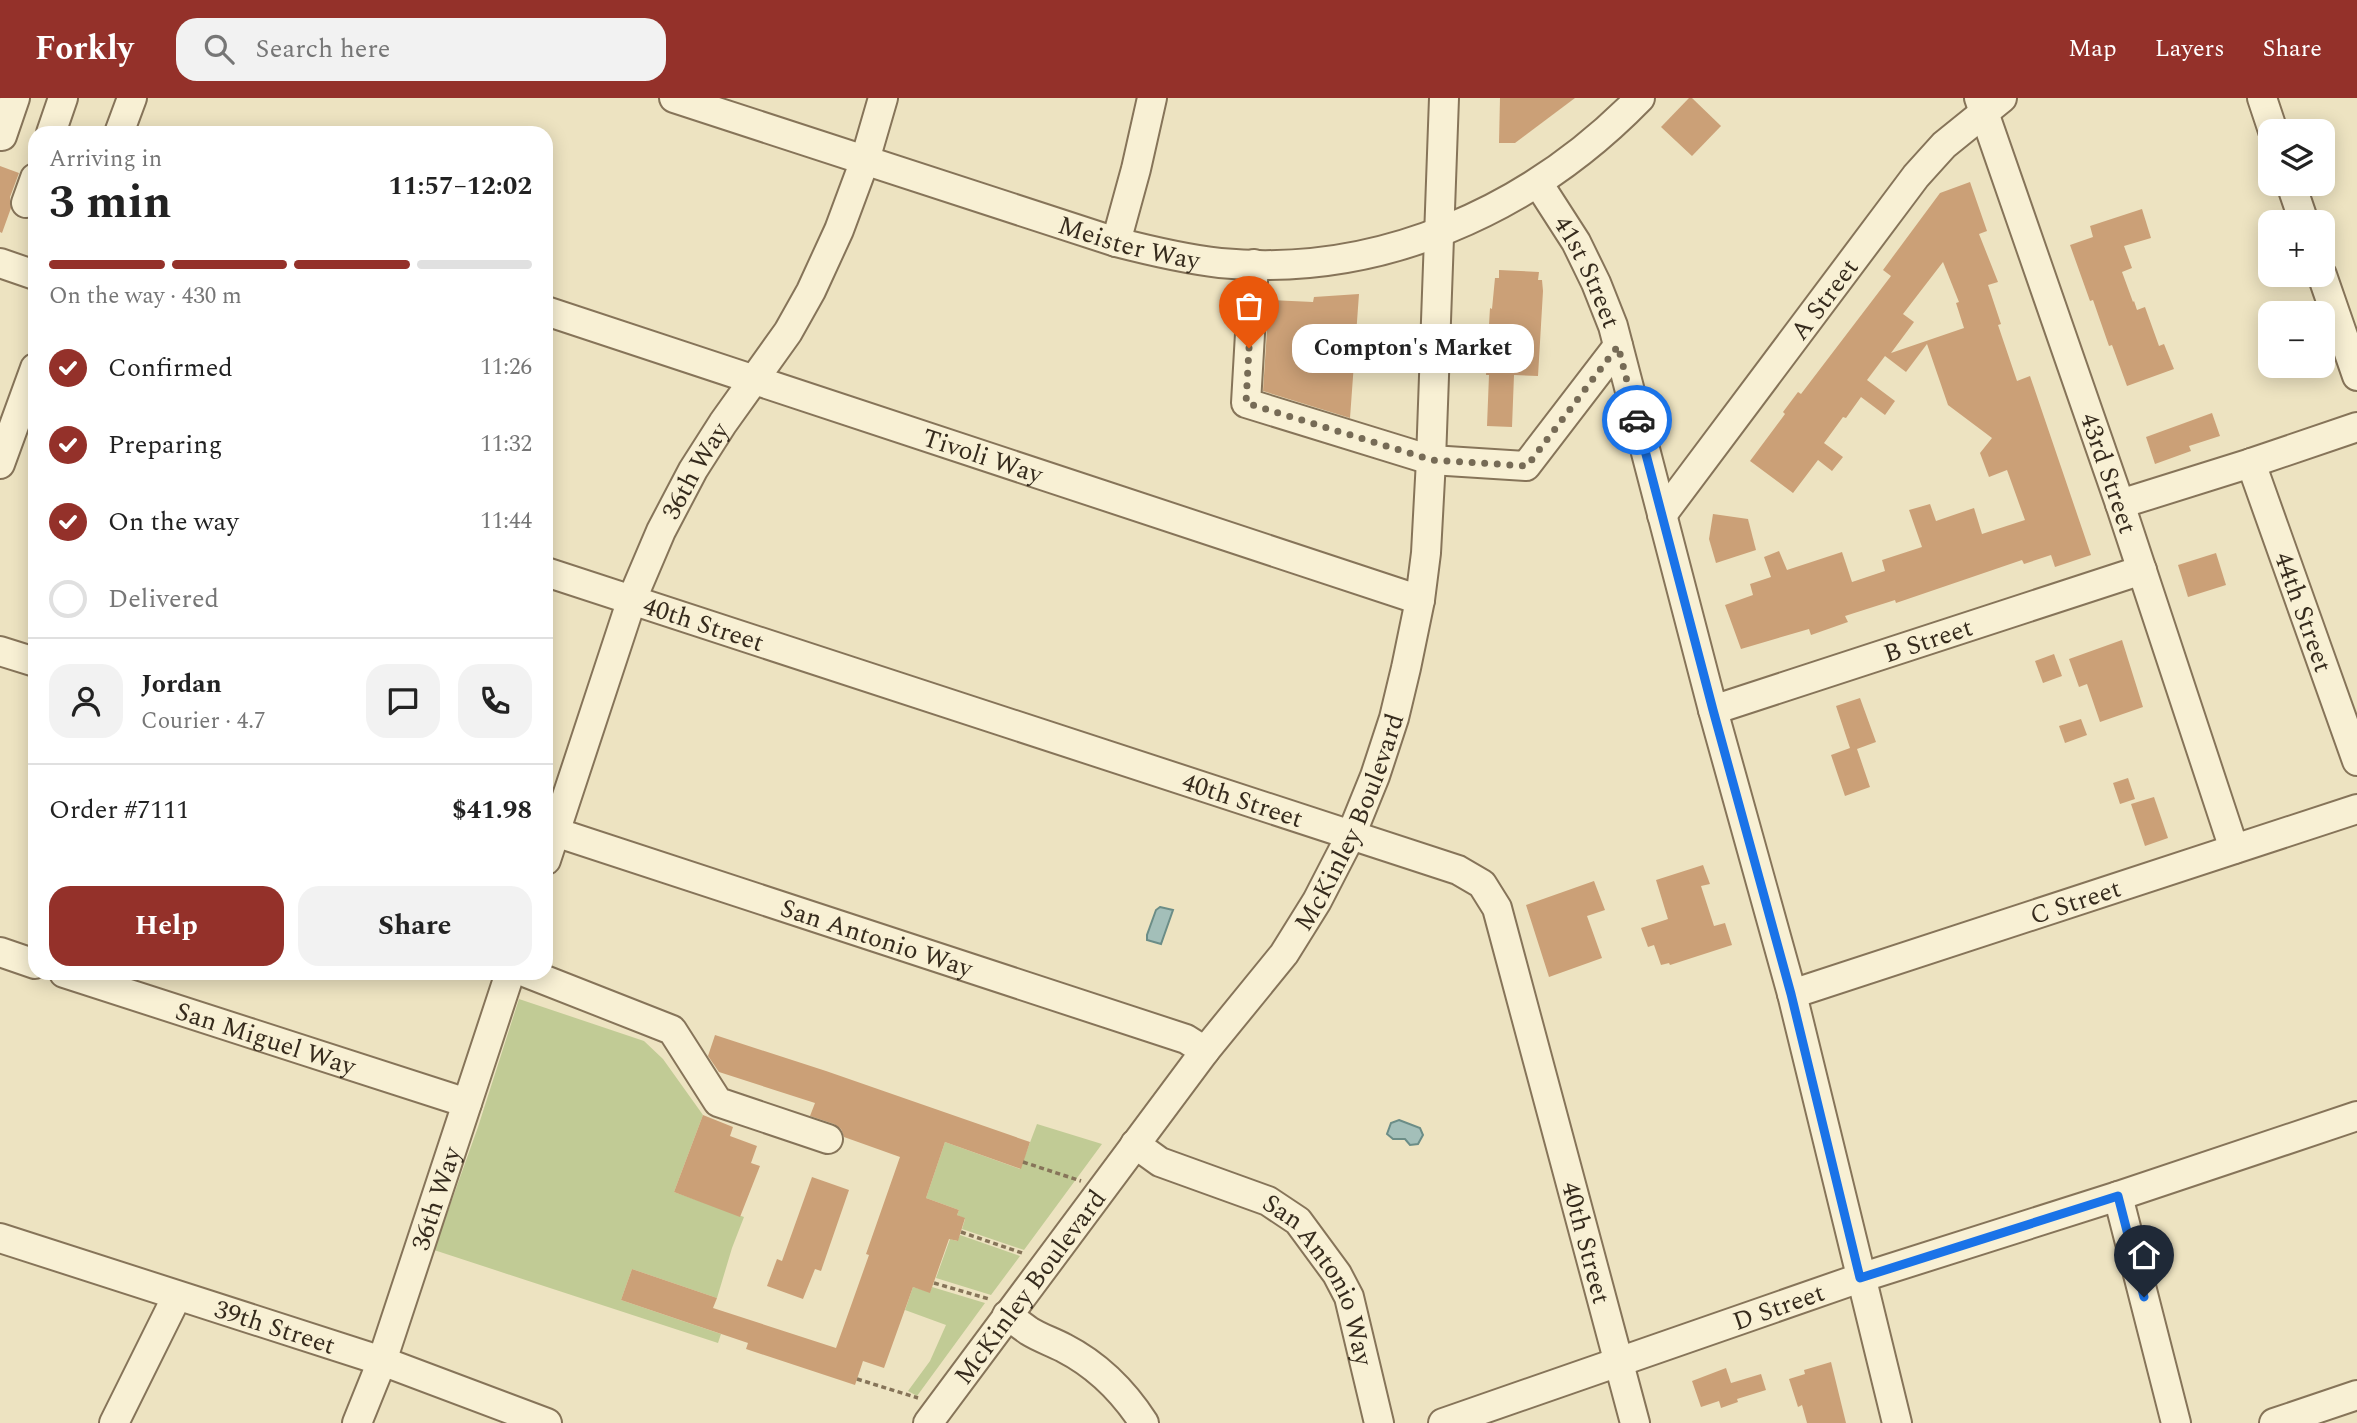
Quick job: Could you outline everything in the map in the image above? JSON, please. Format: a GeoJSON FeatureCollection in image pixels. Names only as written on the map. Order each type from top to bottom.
{"type":"FeatureCollection","features":[{"type":"Feature","properties":{"kind":"street"},"geometry":{"type":"LineString","coordinates":[[2,136],[15,98]]}},
{"type":"Feature","properties":{"kind":"street"},"geometry":{"type":"LineString","coordinates":[[53,126],[63,98]]}},
{"type":"Feature","properties":{"kind":"street"},"geometry":{"type":"LineString","coordinates":[[122,126],[132,98]]}},
{"type":"Feature","properties":{"kind":"street","name":"Meister Way"},"geometry":{"type":"LineString","coordinates":[[674,98],[1116,242],[1168,255],[1220,263],[1254,264],[1386,260],[1438,233],[1492,210],[1538,184],[1580,153],[1640,98]]}},
{"type":"Feature","properties":{"kind":"street","name":"36th Way"},"geometry":{"type":"LineString","coordinates":[[553,824],[632,600],[661,531],[723,423],[788,332],[811,291],[839,230],[865,160],[883,98]]}},
{"type":"Feature","properties":{"kind":"street"},"geometry":{"type":"LineString","coordinates":[[1116,242],[1152,98]]}},
{"type":"Feature","properties":{"kind":"street","name":"McKinley Boulevard"},"geometry":{"type":"LineString","coordinates":[[925,1411],[1000,1308],[1135,1144],[1205,1051],[1284,954],[1317,901],[1351,835],[1375,776],[1394,718],[1420,600],[1426,553],[1432,460],[1444,98]]}},
{"type":"Feature","properties":{"kind":"street"},"geometry":{"type":"LineString","coordinates":[[2262,98],[2269,119]]}},
{"type":"Feature","properties":{"kind":"street","name":"43rd Street"},"geometry":{"type":"LineString","coordinates":[[1988,102],[2234,849]]}},
{"type":"Feature","properties":{"kind":"street","name":"A Street"},"geometry":{"type":"LineString","coordinates":[[1662,515],[1916,176],[1988,102]]}},
{"type":"Feature","properties":{"kind":"street","name":"41st Street"},"geometry":{"type":"LineString","coordinates":[[1538,184],[1576,242],[1613,326],[1713,710],[1791,994],[1897,1423]]}},
{"type":"Feature","properties":{"kind":"street"},"geometry":{"type":"LineString","coordinates":[[0,263],[28,273]]}},
{"type":"Feature","properties":{"kind":"street"},"geometry":{"type":"LineString","coordinates":[[1254,264],[1246,403],[1432,460],[1527,466],[1618,346]]}},
{"type":"Feature","properties":{"kind":"street"},"geometry":{"type":"LineString","coordinates":[[2326,287],[2357,376]]}},
{"type":"Feature","properties":{"kind":"street","name":"Tivoli Way"},"geometry":{"type":"LineString","coordinates":[[553,313],[1420,600]]}},
{"type":"Feature","properties":{"kind":"street"},"geometry":{"type":"LineString","coordinates":[[0,464],[6,428],[28,405]]}},
{"type":"Feature","properties":{"kind":"street"},"geometry":{"type":"LineString","coordinates":[[2120,503],[2357,427]]}},
{"type":"Feature","properties":{"kind":"street","name":"44th Street"},"geometry":{"type":"LineString","coordinates":[[2251,463],[2357,761]]}},
{"type":"Feature","properties":{"kind":"street","name":"B Street"},"geometry":{"type":"LineString","coordinates":[[1713,710],[2142,570]]}},
{"type":"Feature","properties":{"kind":"street","name":"40th Street"},"geometry":{"type":"LineString","coordinates":[[553,574],[1458,870],[1482,884],[1497,908],[1635,1423]]}},
{"type":"Feature","properties":{"kind":"street"},"geometry":{"type":"LineString","coordinates":[[0,651],[28,660]]}},
{"type":"Feature","properties":{"kind":"street","name":"C Street"},"geometry":{"type":"LineString","coordinates":[[1791,994],[2357,809]]}},
{"type":"Feature","properties":{"kind":"street","name":"San Antonio Way"},"geometry":{"type":"LineString","coordinates":[[553,831],[1186,1039],[1205,1051]]}},
{"type":"Feature","properties":{"kind":"street"},"geometry":{"type":"LineString","coordinates":[[0,952],[28,962]]}},
{"type":"Feature","properties":{"kind":"street","name":"San Miguel Way"},"geometry":{"type":"LineString","coordinates":[[86,980],[467,1103]]}},
{"type":"Feature","properties":{"kind":"street","name":"36th Way"},"geometry":{"type":"LineString","coordinates":[[357,1423],[382,1362],[508,980]]}},
{"type":"Feature","properties":{"kind":"street"},"geometry":{"type":"LineString","coordinates":[[545,980],[672,1030],[718,1102],[828,1139]]}},
{"type":"Feature","properties":{"kind":"street","name":"D Street"},"geometry":{"type":"LineString","coordinates":[[1443,1423],[1860,1278],[2357,1116]]}},
{"type":"Feature","properties":{"kind":"street","name":"San Antonio Way"},"geometry":{"type":"LineString","coordinates":[[1135,1144],[1160,1162],[1268,1201],[1298,1220],[1349,1297],[1379,1423]]}},
{"type":"Feature","properties":{"kind":"street"},"geometry":{"type":"LineString","coordinates":[[2118,1196],[2176,1423]]}},
{"type":"Feature","properties":{"kind":"street","name":"39th Street"},"geometry":{"type":"LineString","coordinates":[[0,1238],[382,1362],[547,1423]]}},
{"type":"Feature","properties":{"kind":"street"},"geometry":{"type":"LineString","coordinates":[[114,1423],[177,1296]]}},
{"type":"Feature","properties":{"kind":"street"},"geometry":{"type":"LineString","coordinates":[[1000,1308],[1030,1332],[1065,1348],[1090,1364],[1113,1383],[1144,1423]]}},
{"type":"Feature","properties":{"kind":"street"},"geometry":{"type":"LineString","coordinates":[[2274,1423],[2357,1395]]}},
{"type":"Feature","properties":{"kind":"path"},"geometry":{"type":"LineString","coordinates":[[1023,1162],[1081,1181]]}},
{"type":"Feature","properties":{"kind":"path"},"geometry":{"type":"LineString","coordinates":[[961,1232],[1026,1255]]}},
{"type":"Feature","properties":{"kind":"path"},"geometry":{"type":"LineString","coordinates":[[934,1283],[1000,1308]]}},
{"type":"Feature","properties":{"kind":"path"},"geometry":{"type":"LineString","coordinates":[[857,1379],[925,1411]]}},
{"type":"Feature","properties":{"kind":"green space"},"geometry":{"type":"Polygon","coordinates":[[[519,999],[644,1041],[663,1059],[703,1115],[674,1192],[744,1217],[717,1298],[632,1269],[621,1300],[721,1334],[718,1343],[434,1250],[478,1127],[519,999]]]}},
{"type":"Feature","properties":{"kind":"green space"},"geometry":{"type":"Polygon","coordinates":[[[1037,1124],[1102,1144],[1024,1250],[962,1229],[965,1219],[957,1215],[959,1210],[926,1198],[945,1142],[1020,1169],[1037,1124]]]}},
{"type":"Feature","properties":{"kind":"green space"},"geometry":{"type":"Polygon","coordinates":[[[960,1235],[1020,1256],[991,1295],[936,1278],[950,1239],[957,1241],[960,1235]]]}},
{"type":"Feature","properties":{"kind":"green space"},"geometry":{"type":"Polygon","coordinates":[[[913,1287],[930,1292],[932,1287],[985,1303],[917,1396],[908,1391],[930,1361],[946,1325],[905,1310],[913,1287]]]}},
{"type":"Feature","properties":{"kind":"water"},"geometry":{"type":"Polygon","coordinates":[[[1160,907],[1173,910],[1161,944],[1147,940],[1156,910],[1160,907]]]}},
{"type":"Feature","properties":{"kind":"water"},"geometry":{"type":"Polygon","coordinates":[[[1399,1120],[1420,1128],[1423,1135],[1418,1144],[1410,1145],[1405,1139],[1393,1139],[1387,1134],[1391,1123],[1399,1120]]]}},
{"type":"Feature","properties":{"kind":"building"},"geometry":{"type":"Polygon","coordinates":[[[1500,98],[1575,98],[1515,143],[1499,143],[1500,98]]]}},
{"type":"Feature","properties":{"kind":"building"},"geometry":{"type":"Polygon","coordinates":[[[1689,98],[1721,126],[1692,156],[1661,127],[1689,98]]]}},
{"type":"Feature","properties":{"kind":"building"},"geometry":{"type":"Polygon","coordinates":[[[0,166],[19,173],[10,197],[11,208],[2,233],[0,232],[0,166]]]}},
{"type":"Feature","properties":{"kind":"building"},"geometry":{"type":"Polygon","coordinates":[[[1970,182],[1987,231],[1979,234],[1998,282],[1988,285],[2001,324],[1998,325],[2017,381],[2030,376],[2091,555],[2055,567],[2051,555],[2024,564],[2022,560],[1896,603],[1895,600],[1845,616],[1848,622],[1811,635],[1809,629],[1741,649],[1725,605],[1753,595],[1750,584],[1771,577],[1764,557],[1779,551],[1787,570],[1842,552],[1852,582],[1885,571],[1882,560],[1922,547],[1909,510],[1930,504],[1936,521],[1974,508],[1982,534],[2025,520],[2007,470],[1989,477],[1980,453],[1992,438],[1948,405],[1927,344],[1906,372],[1885,356],[1867,380],[1895,401],[1885,415],[1861,397],[1846,418],[1843,417],[1824,443],[1843,457],[1832,471],[1818,460],[1793,493],[1750,461],[1798,392],[1801,394],[1891,276],[1883,270],[1940,193],[1970,182]],[[1943,262],[1903,314],[1914,322],[1891,353],[1964,328],[1956,303],[1959,302],[1943,262]]]}},
{"type":"Feature","properties":{"kind":"building"},"geometry":{"type":"Polygon","coordinates":[[[2142,209],[2151,238],[2124,246],[2132,268],[2122,272],[2137,310],[2145,307],[2159,346],[2164,344],[2174,369],[2127,386],[2093,300],[2090,301],[2070,245],[2093,237],[2090,226],[2142,209]]]}},
{"type":"Feature","properties":{"kind":"building"},"geometry":{"type":"Polygon","coordinates":[[[1499,270],[1539,272],[1538,280],[1542,280],[1543,291],[1538,376],[1514,375],[1512,427],[1487,426],[1489,375],[1486,375],[1490,308],[1492,309],[1495,278],[1499,278],[1499,270]]]}},
{"type":"Feature","properties":{"kind":"building"},"geometry":{"type":"Polygon","coordinates":[[[1359,294],[1350,418],[1263,391],[1269,300],[1313,302],[1314,297],[1359,294]]]}},
{"type":"Feature","properties":{"kind":"building"},"geometry":{"type":"Polygon","coordinates":[[[2212,413],[2220,436],[2189,446],[2191,451],[2155,464],[2146,437],[2212,413]]]}},
{"type":"Feature","properties":{"kind":"building"},"geometry":{"type":"Polygon","coordinates":[[[1713,514],[1748,519],[1756,550],[1716,563],[1709,539],[1713,514]]]}},
{"type":"Feature","properties":{"kind":"building"},"geometry":{"type":"Polygon","coordinates":[[[2216,553],[2226,585],[2188,597],[2178,565],[2216,553]]]}},
{"type":"Feature","properties":{"kind":"building"},"geometry":{"type":"Polygon","coordinates":[[[2122,640],[2143,707],[2100,722],[2087,684],[2079,687],[2069,659],[2122,640]]]}},
{"type":"Feature","properties":{"kind":"building"},"geometry":{"type":"Polygon","coordinates":[[[2054,654],[2062,676],[2043,683],[2035,661],[2054,654]]]}},
{"type":"Feature","properties":{"kind":"building"},"geometry":{"type":"Polygon","coordinates":[[[1860,698],[1876,742],[1857,749],[1870,787],[1845,796],[1831,755],[1850,748],[1836,706],[1860,698]]]}},
{"type":"Feature","properties":{"kind":"building"},"geometry":{"type":"Polygon","coordinates":[[[2081,719],[2087,735],[2065,743],[2059,726],[2081,719]]]}},
{"type":"Feature","properties":{"kind":"building"},"geometry":{"type":"Polygon","coordinates":[[[2128,778],[2135,799],[2120,804],[2113,783],[2128,778]]]}},
{"type":"Feature","properties":{"kind":"building"},"geometry":{"type":"Polygon","coordinates":[[[2154,797],[2168,838],[2145,846],[2131,804],[2154,797]]]}},
{"type":"Feature","properties":{"kind":"building"},"geometry":{"type":"Polygon","coordinates":[[[1703,865],[1710,884],[1701,886],[1714,926],[1725,923],[1732,945],[1670,965],[1661,965],[1654,945],[1648,947],[1641,928],[1668,919],[1656,880],[1703,865]]]}},
{"type":"Feature","properties":{"kind":"building"},"geometry":{"type":"Polygon","coordinates":[[[1594,881],[1605,910],[1587,916],[1602,958],[1549,977],[1526,905],[1594,881]]]}},
{"type":"Feature","properties":{"kind":"building"},"geometry":{"type":"Polygon","coordinates":[[[715,1035],[1030,1142],[1021,1169],[945,1142],[926,1198],[959,1210],[957,1215],[965,1218],[958,1241],[949,1239],[930,1293],[913,1287],[884,1368],[863,1361],[855,1385],[746,1349],[748,1343],[621,1300],[632,1269],[717,1298],[713,1308],[836,1348],[869,1255],[866,1254],[900,1157],[844,1137],[841,1129],[834,1124],[810,1116],[815,1103],[719,1072],[708,1056],[715,1035]]]}},
{"type":"Feature","properties":{"kind":"building"},"geometry":{"type":"Polygon","coordinates":[[[703,1115],[733,1127],[730,1136],[757,1146],[751,1163],[760,1166],[740,1217],[674,1192],[703,1115]]]}},
{"type":"Feature","properties":{"kind":"building"},"geometry":{"type":"Polygon","coordinates":[[[812,1177],[849,1190],[821,1271],[815,1269],[803,1299],[767,1286],[777,1259],[782,1261],[812,1177]]]}},
{"type":"Feature","properties":{"kind":"building"},"geometry":{"type":"Polygon","coordinates":[[[1831,1362],[1846,1423],[1807,1423],[1802,1405],[1798,1407],[1789,1379],[1805,1374],[1804,1370],[1831,1362]]]}},
{"type":"Feature","properties":{"kind":"building"},"geometry":{"type":"Polygon","coordinates":[[[1726,1368],[1731,1383],[1761,1374],[1766,1390],[1737,1399],[1738,1402],[1721,1408],[1719,1401],[1701,1407],[1692,1381],[1726,1368]]]}},
{"type":"Feature","properties":{"kind":"way so far"},"geometry":{"type":"LineString","coordinates":[[1249,348],[1246,403],[1432,460],[1527,466],[1618,346],[1637,420]]}},
{"type":"Feature","properties":{"kind":"place","name":"Compton's Market"},"geometry":{"type":"Point","coordinates":[1249,348]}},
{"type":"Feature","properties":{"kind":"route"},"geometry":{"type":"LineString","coordinates":[[1637,420],[1791,994],[1860,1278],[2118,1196],[2144,1297]]}}]}
